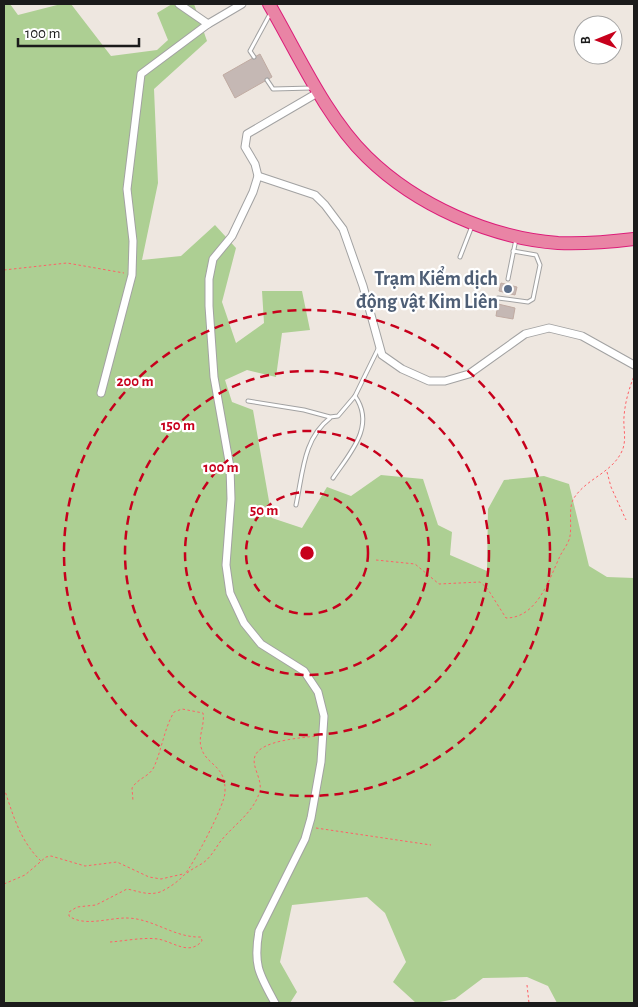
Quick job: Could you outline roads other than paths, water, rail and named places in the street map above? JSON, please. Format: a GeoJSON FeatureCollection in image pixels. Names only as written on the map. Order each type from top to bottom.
{"type":"FeatureCollection","features":[{"type":"Feature","properties":{"kind":"highway"},"geometry":{"type":"LineString","coordinates":[[271,6],[318,90],[339,122],[366,157],[395,182],[429,203],[474,223],[516,236],[558,243],[634,239]]}},
{"type":"Feature","properties":{"kind":"street"},"geometry":{"type":"LineString","coordinates":[[178,4],[208,24]]}},
{"type":"Feature","properties":{"kind":"street"},"geometry":{"type":"LineString","coordinates":[[101,393],[132,275],[134,241],[127,189],[142,74],[208,24],[242,4]]}},
{"type":"Feature","properties":{"kind":"street"},"geometry":{"type":"LineString","coordinates":[[274,1003],[261,979],[255,960],[259,932],[305,839],[324,735],[324,716],[318,692],[304,671],[261,644],[244,622],[230,593],[226,565],[231,499],[230,467],[214,377],[209,279],[213,259],[232,236],[253,192],[258,176],[255,164],[245,147],[247,134],[318,90]]}},
{"type":"Feature","properties":{"kind":"street"},"geometry":{"type":"LineString","coordinates":[[258,176],[315,195],[343,229],[363,286],[382,355],[402,369],[429,381],[444,381],[469,374],[525,334],[541,328],[549,328],[582,336],[634,365]]}},
{"type":"Feature","properties":{"kind":"lane"},"geometry":{"type":"LineString","coordinates":[[254,57],[250,51],[271,6]]}},
{"type":"Feature","properties":{"kind":"lane"},"geometry":{"type":"LineString","coordinates":[[268,80],[273,89],[318,90]]}},
{"type":"Feature","properties":{"kind":"lane"},"geometry":{"type":"LineString","coordinates":[[460,257],[474,223]]}},
{"type":"Feature","properties":{"kind":"lane"},"geometry":{"type":"LineString","coordinates":[[508,279],[516,236]]}},
{"type":"Feature","properties":{"kind":"lane"},"geometry":{"type":"LineString","coordinates":[[498,298],[528,302],[533,299],[540,259],[536,255],[513,251]]}},
{"type":"Feature","properties":{"kind":"lane"},"geometry":{"type":"LineString","coordinates":[[296,505],[310,441],[317,429],[330,417],[341,414],[355,396],[379,346]]}},
{"type":"Feature","properties":{"kind":"lane"},"geometry":{"type":"LineString","coordinates":[[333,478],[351,451],[363,427],[363,408],[355,396]]}},
{"type":"Feature","properties":{"kind":"lane"},"geometry":{"type":"LineString","coordinates":[[248,401],[304,410],[330,417]]}},
{"type":"Feature","properties":{"kind":"place","name":"Trạm Kiểm dịch động vật Kim Liên"},"geometry":{"type":"Point","coordinates":[508,289]}}]}
